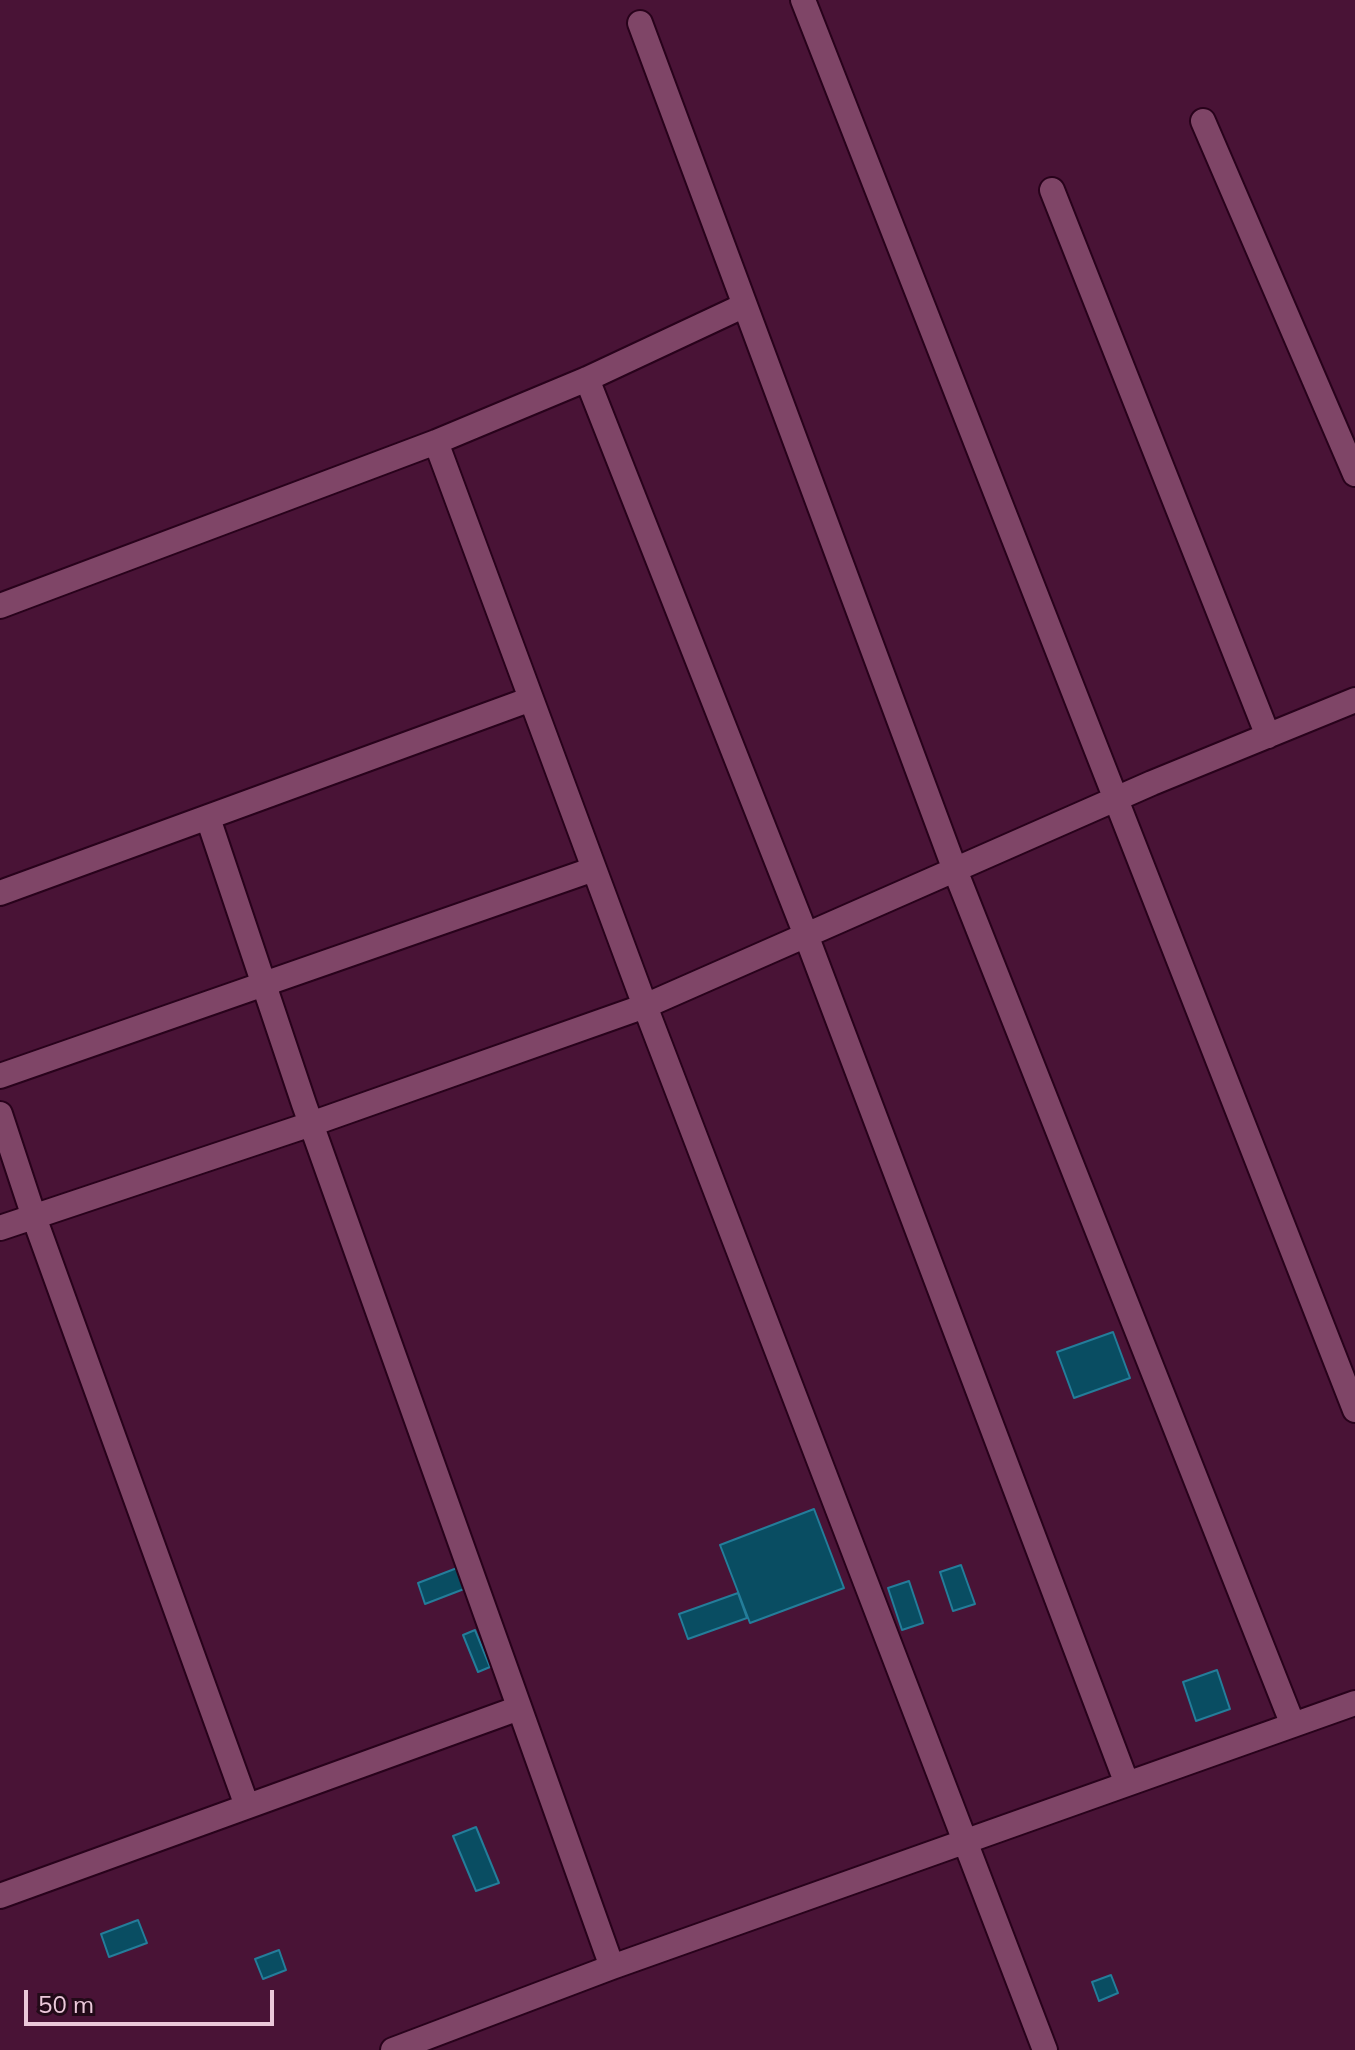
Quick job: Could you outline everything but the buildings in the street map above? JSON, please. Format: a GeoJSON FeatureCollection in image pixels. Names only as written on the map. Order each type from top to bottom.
{"type":"FeatureCollection","features":[{"type":"Feature","properties":{"kind":"street"},"geometry":{"type":"LineString","coordinates":[[803,0],[1355,1410]]}},
{"type":"Feature","properties":{"kind":"street"},"geometry":{"type":"LineString","coordinates":[[640,23],[955,870],[1293,1725]]}},
{"type":"Feature","properties":{"kind":"street"},"geometry":{"type":"LineString","coordinates":[[1203,121],[1355,474]]}},
{"type":"Feature","properties":{"kind":"street"},"geometry":{"type":"LineString","coordinates":[[1052,190],[1268,736]]}},
{"type":"Feature","properties":{"kind":"street"},"geometry":{"type":"LineString","coordinates":[[0,606],[436,442],[587,379],[745,305]]}},
{"type":"Feature","properties":{"kind":"street"},"geometry":{"type":"LineString","coordinates":[[587,379],[806,935],[1127,1784]]}},
{"type":"Feature","properties":{"kind":"street"},"geometry":{"type":"LineString","coordinates":[[436,442],[645,1006],[1045,2050]]}},
{"type":"Feature","properties":{"kind":"street"},"geometry":{"type":"LineString","coordinates":[[0,893],[531,699]]}},
{"type":"Feature","properties":{"kind":"street"},"geometry":{"type":"LineString","coordinates":[[0,1228],[311,1124],[645,1006],[1116,799],[1355,700]]}},
{"type":"Feature","properties":{"kind":"street"},"geometry":{"type":"LineString","coordinates":[[208,818],[311,1124],[612,1967]]}},
{"type":"Feature","properties":{"kind":"street"},"geometry":{"type":"LineString","coordinates":[[0,1076],[594,869]]}},
{"type":"Feature","properties":{"kind":"street"},"geometry":{"type":"LineString","coordinates":[[0,1114],[34,1217],[247,1806]]}},
{"type":"Feature","properties":{"kind":"street"},"geometry":{"type":"LineString","coordinates":[[393,2050],[612,1967],[1355,1703]]}},
{"type":"Feature","properties":{"kind":"street"},"geometry":{"type":"LineString","coordinates":[[0,1896],[519,1708]]}}]}
